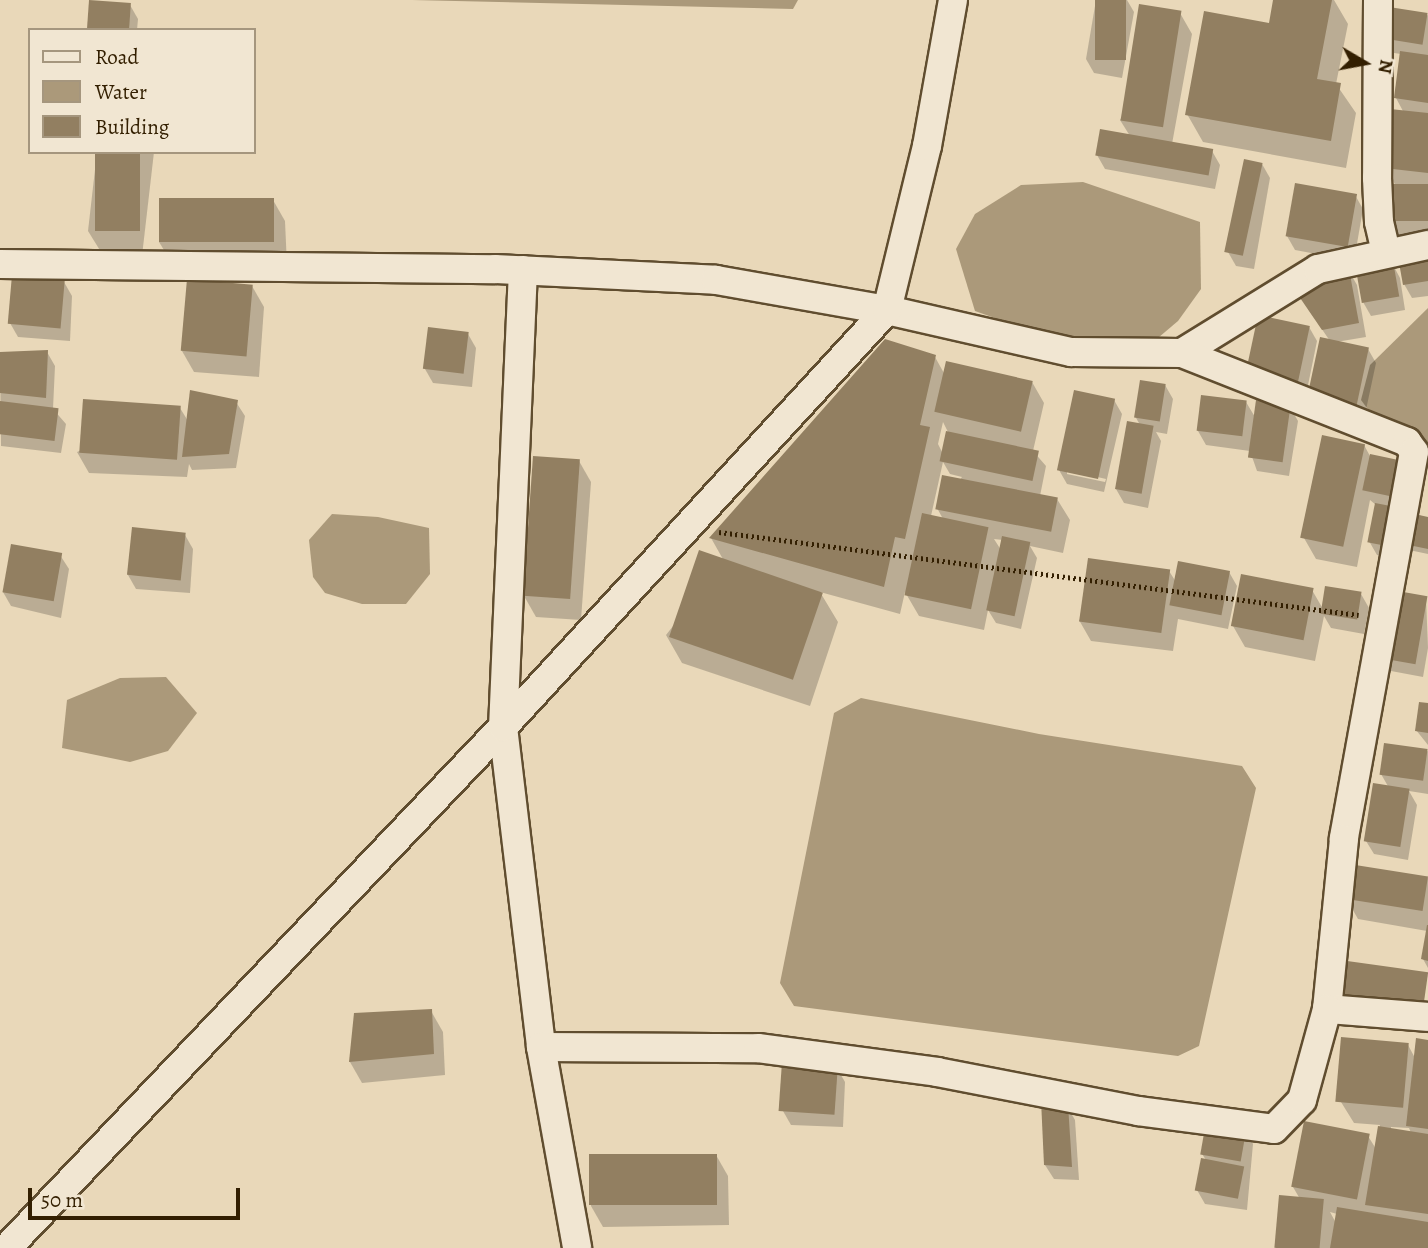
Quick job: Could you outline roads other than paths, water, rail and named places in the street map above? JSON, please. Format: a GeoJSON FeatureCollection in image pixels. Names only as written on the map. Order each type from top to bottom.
{"type":"FeatureCollection","features":[{"type":"Feature","properties":{"kind":"street"},"geometry":{"type":"LineString","coordinates":[[7,1248],[503,727],[887,310],[922,171],[953,0]]}},
{"type":"Feature","properties":{"kind":"street"},"geometry":{"type":"LineString","coordinates":[[1378,0],[1378,189],[1387,253]]}},
{"type":"Feature","properties":{"kind":"street"},"geometry":{"type":"LineString","coordinates":[[1182,353],[1318,269],[1428,245]]}},
{"type":"Feature","properties":{"kind":"street"},"geometry":{"type":"LineString","coordinates":[[0,264],[523,271],[716,280],[887,310],[1071,352],[1182,353],[1407,442],[1414,452],[1414,467],[1344,839],[1327,1009],[1302,1100],[1274,1129],[1138,1111],[937,1072],[758,1048],[541,1047]]}},
{"type":"Feature","properties":{"kind":"street"},"geometry":{"type":"LineString","coordinates":[[523,271],[503,727],[541,1047],[577,1248]]}},
{"type":"Feature","properties":{"kind":"street"},"geometry":{"type":"LineString","coordinates":[[1327,1009],[1428,1017]]}},
{"type":"Feature","properties":{"kind":"water"},"geometry":{"type":"Polygon","coordinates":[[[412,0],[798,0],[793,9],[412,0]]]}},
{"type":"Feature","properties":{"kind":"water"},"geometry":{"type":"Polygon","coordinates":[[[1083,182],[1200,222],[1201,289],[1178,321],[1152,343],[1065,343],[975,311],[956,249],[975,214],[1021,185],[1083,182]]]}},
{"type":"Feature","properties":{"kind":"water"},"geometry":{"type":"Polygon","coordinates":[[[1428,308],[1428,443],[1381,427],[1361,400],[1370,365],[1428,308]]]}},
{"type":"Feature","properties":{"kind":"water"},"geometry":{"type":"Polygon","coordinates":[[[332,514],[378,517],[429,528],[430,574],[406,604],[362,604],[325,593],[313,577],[309,540],[332,514]]]}},
{"type":"Feature","properties":{"kind":"water"},"geometry":{"type":"Polygon","coordinates":[[[166,677],[197,713],[168,751],[130,762],[62,748],[67,700],[120,678],[166,677]]]}},
{"type":"Feature","properties":{"kind":"water"},"geometry":{"type":"Polygon","coordinates":[[[861,698],[1039,734],[1242,766],[1256,788],[1199,1046],[1178,1056],[794,1006],[780,983],[834,713],[861,698]]]}}]}
